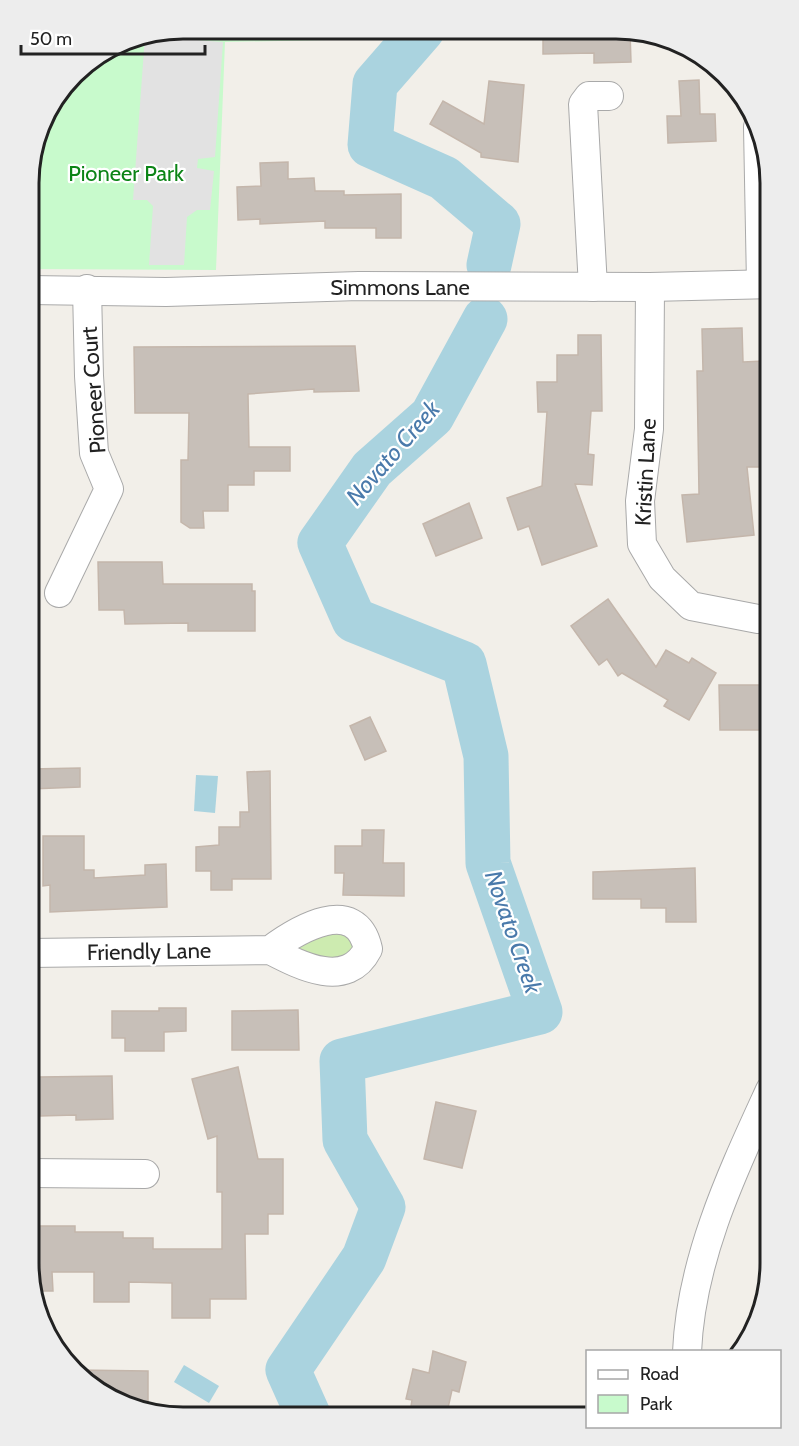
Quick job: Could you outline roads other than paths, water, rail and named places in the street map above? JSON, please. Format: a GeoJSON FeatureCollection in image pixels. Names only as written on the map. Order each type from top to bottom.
{"type":"FeatureCollection","features":[{"type":"Feature","properties":{"kind":"street"},"geometry":{"type":"LineString","coordinates":[[593,287],[583,104],[589,96],[609,96]]}},
{"type":"Feature","properties":{"kind":"street","name":"Simmons Lane"},"geometry":{"type":"LineString","coordinates":[[39,290],[165,292],[359,286],[650,287],[760,284]]}},
{"type":"Feature","properties":{"kind":"street","name":"Kristin Lane"},"geometry":{"type":"LineString","coordinates":[[650,287],[649,429],[639,501],[642,544],[662,578],[691,606],[759,619]]}},
{"type":"Feature","properties":{"kind":"street","name":"Pioneer Court"},"geometry":{"type":"LineString","coordinates":[[59,593],[109,489],[94,453],[88,376],[87,290]]}},
{"type":"Feature","properties":{"kind":"street","name":"Friendly Lane"},"geometry":{"type":"LineString","coordinates":[[39,953],[270,950]]}},
{"type":"Feature","properties":{"kind":"street"},"geometry":{"type":"LineString","coordinates":[[687,1350],[688,1330],[704,1254],[716,1211],[760,1112]]}},
{"type":"Feature","properties":{"kind":"street"},"geometry":{"type":"LineString","coordinates":[[39,1173],[145,1174]]}},
{"type":"Feature","properties":{"kind":"water"},"geometry":{"type":"Polygon","coordinates":[[[196,775],[218,776],[215,813],[194,811],[196,775]]]}},
{"type":"Feature","properties":{"kind":"water"},"geometry":{"type":"Polygon","coordinates":[[[184,1365],[219,1386],[209,1403],[174,1382],[184,1365]]]}},
{"type":"Feature","properties":{"kind":"waterway","name":"Novato Creek"},"geometry":{"type":"LineString","coordinates":[[414,39],[375,84],[370,145],[444,178],[498,224],[489,265]]}},
{"type":"Feature","properties":{"kind":"waterway","name":"Novato Creek"},"geometry":{"type":"LineString","coordinates":[[305,1407],[288,1370],[364,1258],[383,1207],[345,1140],[342,1061],[540,1012],[488,863],[486,756],[464,664],[354,620],[320,543],[372,469],[432,416],[485,319]]}},
{"type":"Feature","properties":{"kind":"park label","name":"Pioneer Park"},"geometry":{"type":"Point","coordinates":[126,173]}}]}
